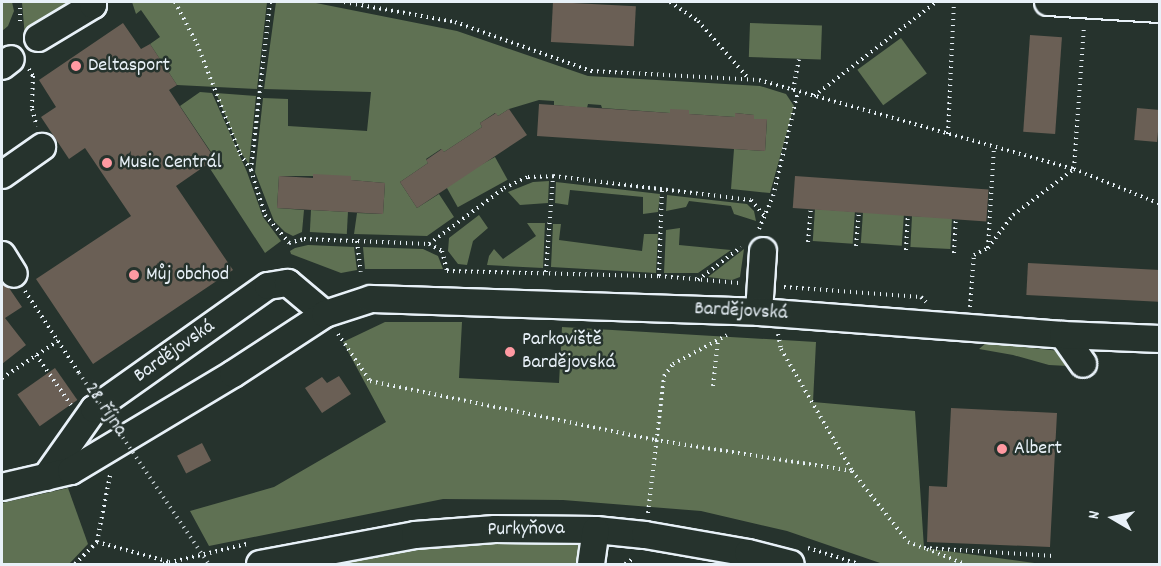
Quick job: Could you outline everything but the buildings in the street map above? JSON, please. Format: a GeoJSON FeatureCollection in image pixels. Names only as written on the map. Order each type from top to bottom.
{"type":"FeatureCollection","features":[{"type":"Feature","properties":{"kind":"street"},"geometry":{"type":"LineString","coordinates":[[1048,2],[1144,6]]}},
{"type":"Feature","properties":{"kind":"street"},"geometry":{"type":"LineString","coordinates":[[38,38],[93,3]]}},
{"type":"Feature","properties":{"kind":"street"},"geometry":{"type":"LineString","coordinates":[[2,175],[42,147]]}},
{"type":"Feature","properties":{"kind":"street"},"geometry":{"type":"LineString","coordinates":[[754,244],[768,320]]}},
{"type":"Feature","properties":{"kind":"street","name":"Bardějovská"},"geometry":{"type":"LineString","coordinates":[[46,477],[94,409],[268,286],[288,283],[325,314]]}},
{"type":"Feature","properties":{"kind":"street","name":"Bardějovská"},"geometry":{"type":"LineString","coordinates":[[2,487],[71,471],[233,374],[325,314],[370,299],[390,298],[872,327],[1160,339]]}},
{"type":"Feature","properties":{"kind":"street"},"geometry":{"type":"LineString","coordinates":[[1063,335],[1083,364]]}},
{"type":"Feature","properties":{"kind":"street","name":"Purkyňova"},"geometry":{"type":"LineString","coordinates":[[260,564],[415,535],[495,529],[596,530],[684,541],[792,564]]}},
{"type":"Feature","properties":{"kind":"street"},"geometry":{"type":"LineString","coordinates":[[591,564],[596,530]]}},
{"type":"Feature","properties":{"kind":"path"},"geometry":{"type":"LineString","coordinates":[[175,2],[197,44],[240,154],[251,170],[265,215],[289,243],[304,239],[429,244],[442,251],[447,271],[659,276],[744,284]]}},
{"type":"Feature","properties":{"kind":"path"},"geometry":{"type":"LineString","coordinates":[[251,170],[270,2]]}},
{"type":"Feature","properties":{"kind":"path"},"geometry":{"type":"LineString","coordinates":[[344,2],[455,22],[591,71],[749,80],[796,91],[1074,169],[1160,204]]}},
{"type":"Feature","properties":{"kind":"path"},"geometry":{"type":"LineString","coordinates":[[670,2],[698,21],[749,80]]}},
{"type":"Feature","properties":{"kind":"path"},"geometry":{"type":"LineString","coordinates":[[814,96],[936,2]]}},
{"type":"Feature","properties":{"kind":"path"},"geometry":{"type":"LineString","coordinates":[[948,134],[954,2]]}},
{"type":"Feature","properties":{"kind":"path"},"geometry":{"type":"LineString","coordinates":[[970,311],[975,255],[988,248],[1013,215],[1074,169],[1084,5]]}},
{"type":"Feature","properties":{"kind":"path"},"geometry":{"type":"LineString","coordinates":[[698,280],[754,244],[766,218],[796,91],[799,60]]}},
{"type":"Feature","properties":{"kind":"path"},"geometry":{"type":"LineString","coordinates":[[12,62],[33,76],[32,109],[42,147]]}},
{"type":"Feature","properties":{"kind":"path"},"geometry":{"type":"LineString","coordinates":[[988,248],[994,147]]}},
{"type":"Feature","properties":{"kind":"path"},"geometry":{"type":"LineString","coordinates":[[429,244],[504,188],[528,177],[553,176],[751,200],[766,218]]}},
{"type":"Feature","properties":{"kind":"path"},"geometry":{"type":"LineString","coordinates":[[546,272],[553,176]]}},
{"type":"Feature","properties":{"kind":"path"},"geometry":{"type":"LineString","coordinates":[[659,276],[662,189]]}},
{"type":"Feature","properties":{"kind":"path"},"geometry":{"type":"LineString","coordinates":[[808,242],[811,209]]}},
{"type":"Feature","properties":{"kind":"path"},"geometry":{"type":"LineString","coordinates":[[856,246],[859,212]]}},
{"type":"Feature","properties":{"kind":"path"},"geometry":{"type":"LineString","coordinates":[[906,250],[908,215]]}},
{"type":"Feature","properties":{"kind":"path"},"geometry":{"type":"LineString","coordinates":[[954,254],[956,218]]}},
{"type":"Feature","properties":{"kind":"path"},"geometry":{"type":"LineString","coordinates":[[357,241],[361,273]]}},
{"type":"Feature","properties":{"kind":"path","name":"28. října"},"geometry":{"type":"LineString","coordinates":[[8,265],[209,564]]}},
{"type":"Feature","properties":{"kind":"path"},"geometry":{"type":"LineString","coordinates":[[772,287],[921,297],[926,302],[933,303]]}},
{"type":"Feature","properties":{"kind":"path"},"geometry":{"type":"LineString","coordinates":[[325,314],[370,381],[655,440],[852,471]]}},
{"type":"Feature","properties":{"kind":"path"},"geometry":{"type":"LineString","coordinates":[[768,320],[781,349],[852,471],[908,542],[965,564]]}},
{"type":"Feature","properties":{"kind":"path"},"geometry":{"type":"LineString","coordinates":[[648,514],[664,376],[667,369],[726,335],[729,324]]}},
{"type":"Feature","properties":{"kind":"path"},"geometry":{"type":"LineString","coordinates":[[2,378],[58,341]]}},
{"type":"Feature","properties":{"kind":"path"},"geometry":{"type":"LineString","coordinates":[[713,386],[718,341]]}},
{"type":"Feature","properties":{"kind":"path"},"geometry":{"type":"LineString","coordinates":[[36,356],[77,413]]}},
{"type":"Feature","properties":{"kind":"path"},"geometry":{"type":"LineString","coordinates":[[75,564],[97,542],[112,467]]}},
{"type":"Feature","properties":{"kind":"path"},"geometry":{"type":"LineString","coordinates":[[97,542],[170,562],[162,564]]}},
{"type":"Feature","properties":{"kind":"path"},"geometry":{"type":"LineString","coordinates":[[924,548],[1054,556]]}},
{"type":"Feature","properties":{"kind":"green space"},"geometry":{"type":"Polygon","coordinates":[[[2,2],[12,2],[14,11],[8,26],[2,31],[2,2]]]}},
{"type":"Feature","properties":{"kind":"green space"},"geometry":{"type":"Polygon","coordinates":[[[22,2],[69,2],[74,8],[29,42],[25,38],[22,2]]]}},
{"type":"Feature","properties":{"kind":"green space"},"geometry":{"type":"Polygon","coordinates":[[[132,2],[267,2],[257,89],[177,85],[150,44],[160,37],[141,10],[136,14],[132,2]]]}},
{"type":"Feature","properties":{"kind":"green space"},"geometry":{"type":"Polygon","coordinates":[[[276,2],[311,2],[457,31],[588,76],[760,86],[786,94],[794,106],[770,193],[731,189],[734,149],[765,151],[767,120],[754,119],[754,115],[735,113],[735,117],[689,114],[689,110],[670,113],[602,108],[601,105],[588,104],[587,108],[554,105],[554,101],[539,100],[509,109],[498,116],[495,113],[480,123],[482,127],[444,152],[441,149],[426,159],[428,163],[400,182],[417,208],[439,194],[454,217],[427,236],[354,234],[357,213],[383,214],[385,183],[351,180],[351,176],[279,176],[277,208],[304,210],[302,232],[293,236],[285,232],[274,221],[255,172],[263,98],[288,99],[288,126],[367,131],[371,92],[264,89],[276,2]]]}},
{"type":"Feature","properties":{"kind":"green space"},"geometry":{"type":"Polygon","coordinates":[[[750,23],[822,26],[821,59],[749,57],[750,23]]]}},
{"type":"Feature","properties":{"kind":"green space"},"geometry":{"type":"Polygon","coordinates":[[[901,38],[927,74],[883,105],[857,70],[901,38]]]}},
{"type":"Feature","properties":{"kind":"green space"},"geometry":{"type":"Polygon","coordinates":[[[200,92],[212,93],[247,172],[263,217],[281,241],[265,253],[207,164],[215,158],[180,106],[200,92]]]}},
{"type":"Feature","properties":{"kind":"green space"},"geometry":{"type":"Polygon","coordinates":[[[216,93],[256,96],[249,164],[241,153],[216,93]]]}},
{"type":"Feature","properties":{"kind":"green space"},"geometry":{"type":"Polygon","coordinates":[[[495,157],[508,180],[458,207],[445,185],[495,157]]]}},
{"type":"Feature","properties":{"kind":"green space"},"geometry":{"type":"Polygon","coordinates":[[[549,181],[548,203],[520,205],[508,192],[533,182],[549,181]]]}},
{"type":"Feature","properties":{"kind":"green space"},"geometry":{"type":"Polygon","coordinates":[[[556,182],[660,194],[658,212],[643,214],[643,197],[570,190],[568,205],[555,203],[556,182]]]}},
{"type":"Feature","properties":{"kind":"green space"},"geometry":{"type":"Polygon","coordinates":[[[667,195],[747,204],[754,211],[756,221],[734,214],[731,206],[689,201],[686,207],[666,211],[667,195]]]}},
{"type":"Feature","properties":{"kind":"green space"},"geometry":{"type":"Polygon","coordinates":[[[815,209],[855,212],[853,244],[813,241],[815,209]]]}},
{"type":"Feature","properties":{"kind":"green space"},"geometry":{"type":"Polygon","coordinates":[[[311,210],[348,212],[347,234],[310,232],[311,210]]]}},
{"type":"Feature","properties":{"kind":"green space"},"geometry":{"type":"Polygon","coordinates":[[[863,212],[904,215],[902,246],[861,243],[863,212]]]}},
{"type":"Feature","properties":{"kind":"green space"},"geometry":{"type":"Polygon","coordinates":[[[479,215],[488,228],[473,241],[467,265],[458,264],[448,251],[449,238],[479,215]]]}},
{"type":"Feature","properties":{"kind":"green space"},"geometry":{"type":"Polygon","coordinates":[[[912,216],[952,218],[950,249],[910,247],[912,216]]]}},
{"type":"Feature","properties":{"kind":"green space"},"geometry":{"type":"Polygon","coordinates":[[[527,223],[545,223],[543,268],[487,265],[494,249],[503,259],[536,236],[527,223]]]}},
{"type":"Feature","properties":{"kind":"green space"},"geometry":{"type":"Polygon","coordinates":[[[553,224],[561,224],[559,240],[642,251],[644,234],[658,234],[656,273],[551,267],[553,224]]]}},
{"type":"Feature","properties":{"kind":"green space"},"geometry":{"type":"Polygon","coordinates":[[[680,228],[679,245],[731,250],[698,273],[664,273],[666,230],[680,228]]]}},
{"type":"Feature","properties":{"kind":"green space"},"geometry":{"type":"Polygon","coordinates":[[[308,245],[354,247],[357,270],[341,273],[291,254],[290,251],[295,248],[308,245]]]}},
{"type":"Feature","properties":{"kind":"green space"},"geometry":{"type":"Polygon","coordinates":[[[363,247],[423,249],[438,256],[443,269],[365,269],[363,247]]]}},
{"type":"Feature","properties":{"kind":"green space"},"geometry":{"type":"Polygon","coordinates":[[[744,249],[740,277],[732,280],[708,277],[744,249]]]}},
{"type":"Feature","properties":{"kind":"green space"},"geometry":{"type":"Polygon","coordinates":[[[385,322],[462,322],[459,378],[559,383],[562,327],[816,342],[813,402],[915,411],[924,548],[1042,564],[883,564],[787,531],[701,511],[563,500],[443,499],[209,546],[190,511],[274,487],[386,422],[343,342],[385,322]]]}},
{"type":"Feature","properties":{"kind":"green space"},"geometry":{"type":"Polygon","coordinates":[[[986,343],[1060,351],[1067,357],[1068,366],[1049,365],[979,349],[986,343]]]}},
{"type":"Feature","properties":{"kind":"green space"},"geometry":{"type":"Polygon","coordinates":[[[68,488],[88,544],[69,564],[2,564],[2,503],[68,488]]]}},
{"type":"Feature","properties":{"kind":"green space"},"geometry":{"type":"Polygon","coordinates":[[[515,541],[581,542],[582,564],[317,564],[429,547],[515,541]]]}},
{"type":"Feature","properties":{"kind":"place","name":"Deltasport"},"geometry":{"type":"Point","coordinates":[76,66]}},
{"type":"Feature","properties":{"kind":"place","name":"Music Centrál"},"geometry":{"type":"Point","coordinates":[107,163]}},
{"type":"Feature","properties":{"kind":"place","name":"Můj obchod"},"geometry":{"type":"Point","coordinates":[134,275]}},
{"type":"Feature","properties":{"kind":"place","name":"Parkoviště Bardějovská"},"geometry":{"type":"Point","coordinates":[510,352]}},
{"type":"Feature","properties":{"kind":"place","name":"Albert"},"geometry":{"type":"Point","coordinates":[1002,449]}}]}
